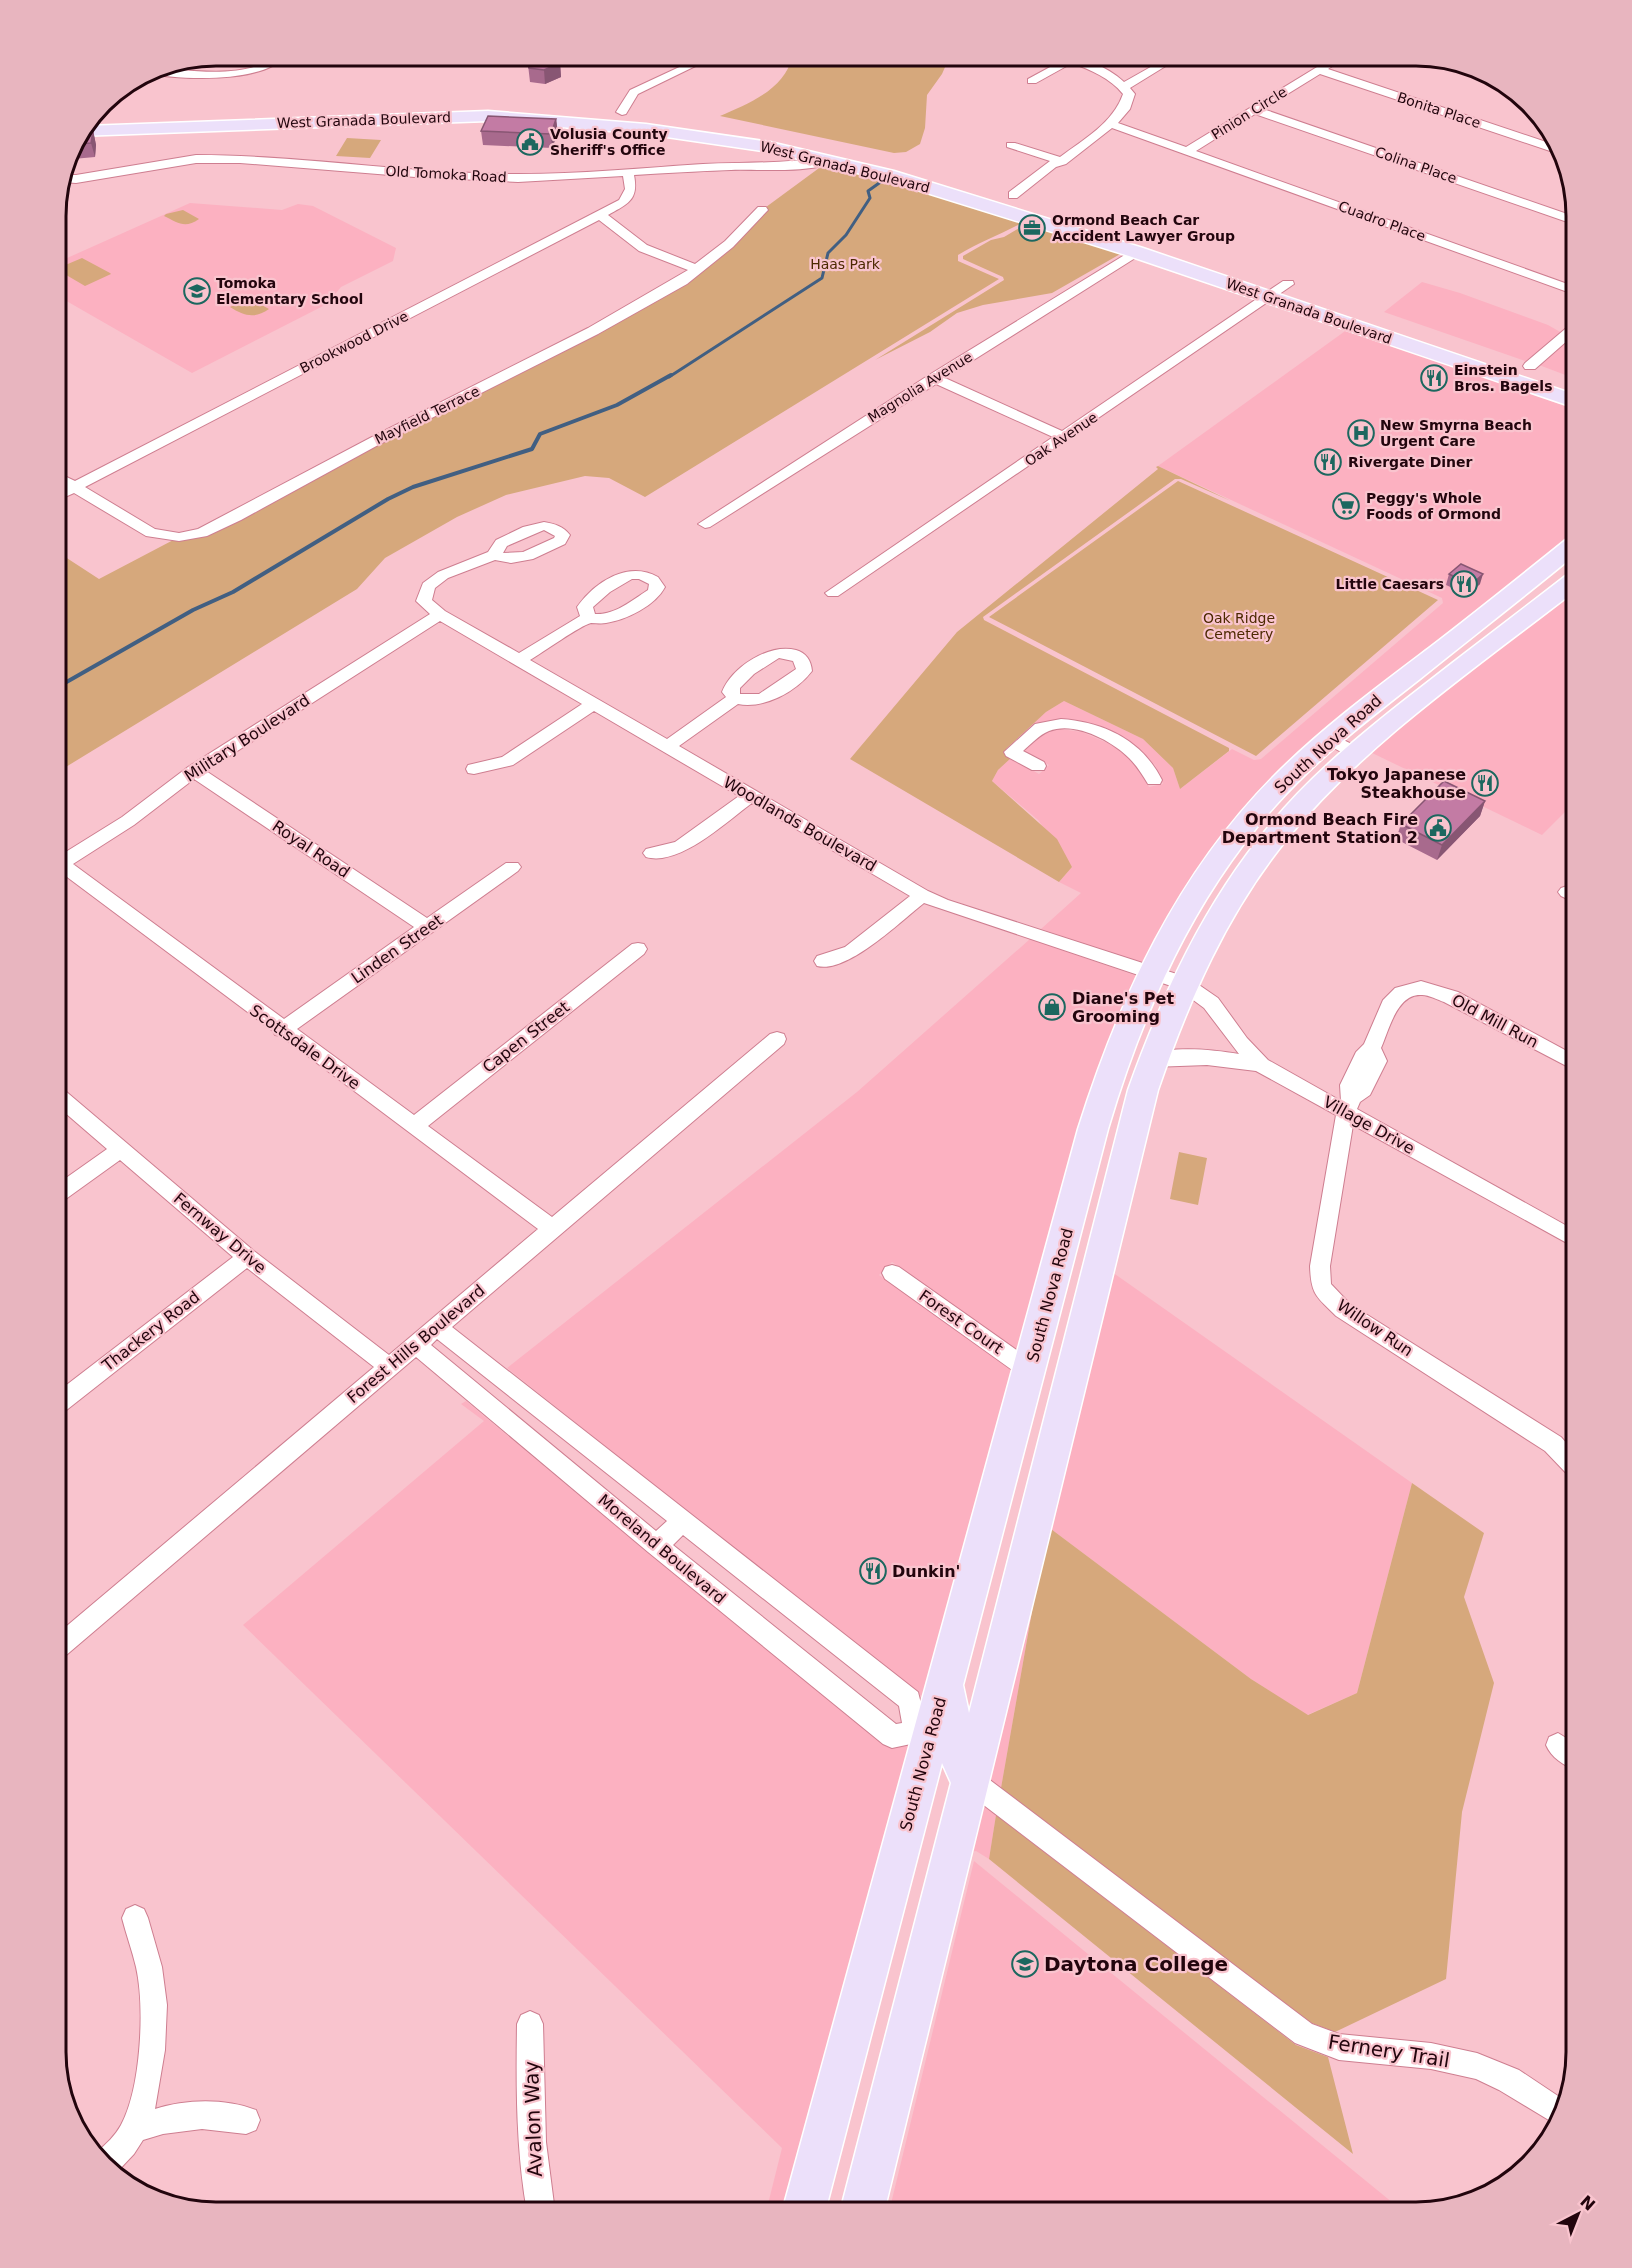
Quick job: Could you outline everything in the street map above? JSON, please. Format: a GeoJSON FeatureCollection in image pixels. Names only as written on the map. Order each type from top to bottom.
{"type":"FeatureCollection","features":[{"type":"Feature","properties":{"kind":"main road","name":"West Granada Boulevard"},"geometry":{"type":"LineString","coordinates":[[93,132],[333,121],[384,111],[398,112],[430,103],[538,105],[738,142],[828,147],[888,175],[961,197],[1136,243],[1186,250],[1566,379]]}},
{"type":"Feature","properties":{"kind":"main road","name":"West Granada Boulevard"},"geometry":{"type":"LineString","coordinates":[[104,117],[384,111],[621,119],[668,116],[828,147],[855,155],[884,156],[913,164]]}},
{"type":"Feature","properties":{"kind":"main road","name":"West Granada Boulevard"},"geometry":{"type":"LineString","coordinates":[[934,171],[1114,226]]}},
{"type":"Feature","properties":{"kind":"main road"},"geometry":{"type":"LineString","coordinates":[[961,197],[995,201],[1019,197]]}},
{"type":"Feature","properties":{"kind":"main road","name":"West Granada Boulevard"},"geometry":{"type":"LineString","coordinates":[[1136,243],[1268,297],[1566,399]]}},
{"type":"Feature","properties":{"kind":"main road","name":"South Nova Road"},"geometry":{"type":"LineString","coordinates":[[806,2202],[922,1738],[946,1679],[1097,1114],[1113,1064],[1151,973],[1178,921],[1217,860],[1266,799],[1329,738],[1566,551]]}},
{"type":"Feature","properties":{"kind":"main road"},"geometry":{"type":"LineString","coordinates":[[1533,612],[1543,589],[1539,573]]}},
{"type":"Feature","properties":{"kind":"main road","name":"South Nova Road"},"geometry":{"type":"LineString","coordinates":[[864,2202],[1143,1090],[1152,1060],[1183,983],[1219,916],[1260,856],[1306,801],[1356,753],[1566,587]]}},
{"type":"Feature","properties":{"kind":"main road"},"geometry":{"type":"LineString","coordinates":[[1030,1371],[1042,1408],[1058,1427]]}},
{"type":"Feature","properties":{"kind":"main road"},"geometry":{"type":"LineString","coordinates":[[946,1679],[956,1748],[962,1767],[969,1779]]}},
{"type":"Feature","properties":{"kind":"main road"},"geometry":{"type":"LineString","coordinates":[[922,1738],[944,1778],[955,1835]]}},
{"type":"Feature","properties":{"kind":"street"},"geometry":{"type":"LineString","coordinates":[[178,71],[242,72],[268,66]]}},
{"type":"Feature","properties":{"kind":"street"},"geometry":{"type":"LineString","coordinates":[[621,119],[634,92],[690,66]]}},
{"type":"Feature","properties":{"kind":"street"},"geometry":{"type":"LineString","coordinates":[[1032,81],[1055,66]]}},
{"type":"Feature","properties":{"kind":"street"},"geometry":{"type":"LineString","coordinates":[[1019,197],[1061,166],[1062,161],[1111,123],[1124,109],[1129,94],[1124,87],[1089,66]]}},
{"type":"Feature","properties":{"kind":"street"},"geometry":{"type":"LineString","coordinates":[[1124,87],[1159,66]]}},
{"type":"Feature","properties":{"kind":"street","name":"Pinion Circle"},"geometry":{"type":"LineString","coordinates":[[1187,151],[1325,66]]}},
{"type":"Feature","properties":{"kind":"street","name":"Bonita Place"},"geometry":{"type":"LineString","coordinates":[[1318,70],[1549,147]]}},
{"type":"Feature","properties":{"kind":"street","name":"Colina Place"},"geometry":{"type":"LineString","coordinates":[[1255,110],[1566,218]]}},
{"type":"Feature","properties":{"kind":"street","name":"Cuadro Place"},"geometry":{"type":"LineString","coordinates":[[1111,123],[1566,287]]}},
{"type":"Feature","properties":{"kind":"street"},"geometry":{"type":"LineString","coordinates":[[1011,145],[1062,161]]}},
{"type":"Feature","properties":{"kind":"street","name":"Old Tomoka Road"},"geometry":{"type":"LineString","coordinates":[[71,179],[196,159],[240,159],[486,177],[556,178],[734,166],[796,166],[828,147]]}},
{"type":"Feature","properties":{"kind":"street","name":"Brookwood Drive"},"geometry":{"type":"LineString","coordinates":[[66,491],[624,202],[631,189],[628,173]]}},
{"type":"Feature","properties":{"kind":"street","name":"Mayfield Terrace"},"geometry":{"type":"LineString","coordinates":[[66,482],[151,533],[179,537],[202,533],[236,517],[375,441],[592,331],[698,270],[729,244],[762,210]]}},
{"type":"Feature","properties":{"kind":"street"},"geometry":{"type":"LineString","coordinates":[[600,215],[643,248],[698,270]]}},
{"type":"Feature","properties":{"kind":"street","name":"Magnolia Avenue"},"geometry":{"type":"LineString","coordinates":[[705,524],[934,378],[1136,243]]}},
{"type":"Feature","properties":{"kind":"street","name":"Oak Avenue"},"geometry":{"type":"LineString","coordinates":[[833,593],[1288,284]]}},
{"type":"Feature","properties":{"kind":"street"},"geometry":{"type":"LineString","coordinates":[[1530,366],[1566,335]]}},
{"type":"Feature","properties":{"kind":"street"},"geometry":{"type":"LineString","coordinates":[[934,378],[1064,437]]}},
{"type":"Feature","properties":{"kind":"street"},"geometry":{"type":"LineString","coordinates":[[440,614],[424,601],[428,586],[443,575],[494,555]]}},
{"type":"Feature","properties":{"kind":"street","name":"Woodlands Boulevard"},"geometry":{"type":"LineString","coordinates":[[440,614],[922,895],[942,904],[1183,983]]}},
{"type":"Feature","properties":{"kind":"street","name":"Military Boulevard"},"geometry":{"type":"LineString","coordinates":[[66,860],[128,821],[194,771],[440,614]]}},
{"type":"Feature","properties":{"kind":"street"},"geometry":{"type":"LineString","coordinates":[[519,660],[588,618]]}},
{"type":"Feature","properties":{"kind":"street"},"geometry":{"type":"LineString","coordinates":[[667,747],[735,698]]}},
{"type":"Feature","properties":{"kind":"street"},"geometry":{"type":"LineString","coordinates":[[474,769],[507,761],[593,704]]}},
{"type":"Feature","properties":{"kind":"street"},"geometry":{"type":"LineString","coordinates":[[1038,766],[1012,752],[1041,728],[1061,724],[1085,727],[1124,745],[1148,768],[1154,780]]}},
{"type":"Feature","properties":{"kind":"street"},"geometry":{"type":"LineString","coordinates":[[1329,738],[1356,753]]}},
{"type":"Feature","properties":{"kind":"street","name":"Royal Road"},"geometry":{"type":"LineString","coordinates":[[194,771],[427,927]]}},
{"type":"Feature","properties":{"kind":"street"},"geometry":{"type":"LineString","coordinates":[[652,853],[680,847],[750,796]]}},
{"type":"Feature","properties":{"kind":"street","name":"Linden Street"},"geometry":{"type":"LineString","coordinates":[[282,1030],[512,867]]}},
{"type":"Feature","properties":{"kind":"street","name":"Scottsdale Drive"},"geometry":{"type":"LineString","coordinates":[[66,871],[552,1228]]}},
{"type":"Feature","properties":{"kind":"street"},"geometry":{"type":"LineString","coordinates":[[823,961],[851,952],[922,895]]}},
{"type":"Feature","properties":{"kind":"street","name":"Capen Street"},"geometry":{"type":"LineString","coordinates":[[414,1126],[638,949]]}},
{"type":"Feature","properties":{"kind":"street","name":"Village Drive"},"geometry":{"type":"LineString","coordinates":[[1183,983],[1211,1003],[1240,1043],[1261,1065],[1349,1105],[1566,1234]]}},
{"type":"Feature","properties":{"kind":"street","name":"Old Mill Run"},"geometry":{"type":"LineString","coordinates":[[1349,1105],[1363,1090],[1377,1061],[1372,1048],[1390,1005],[1402,993],[1421,988],[1452,997],[1566,1059]]}},
{"type":"Feature","properties":{"kind":"street","name":"Forest Hills Boulevard"},"geometry":{"type":"LineString","coordinates":[[66,1641],[777,1040]]}},
{"type":"Feature","properties":{"kind":"street"},"geometry":{"type":"LineString","coordinates":[[1152,1060],[1181,1057],[1226,1059],[1261,1065]]}},
{"type":"Feature","properties":{"kind":"street","name":"Fernway Drive"},"geometry":{"type":"LineString","coordinates":[[66,1102],[247,1257],[389,1367]]}},
{"type":"Feature","properties":{"kind":"street","name":"Willow Run"},"geometry":{"type":"LineString","coordinates":[[1349,1105],[1320,1266],[1321,1287],[1343,1310],[1553,1444],[1566,1458]]}},
{"type":"Feature","properties":{"kind":"street"},"geometry":{"type":"LineString","coordinates":[[66,1188],[121,1149]]}},
{"type":"Feature","properties":{"kind":"street","name":"Thackery Road"},"geometry":{"type":"LineString","coordinates":[[66,1397],[247,1257]]}},
{"type":"Feature","properties":{"kind":"street","name":"Forest Court"},"geometry":{"type":"LineString","coordinates":[[892,1273],[1030,1371]]}},
{"type":"Feature","properties":{"kind":"street","name":"Moreland Boulevard"},"geometry":{"type":"LineString","coordinates":[[416,1345],[656,1545],[892,1736],[922,1738],[910,1700],[437,1327]]}},
{"type":"Feature","properties":{"kind":"street"},"geometry":{"type":"LineString","coordinates":[[562,1467],[586,1444]]}},
{"type":"Feature","properties":{"kind":"street"},"geometry":{"type":"LineString","coordinates":[[656,1545],[683,1521]]}},
{"type":"Feature","properties":{"kind":"street","name":"Fernery Trail"},"geometry":{"type":"LineString","coordinates":[[969,1779],[1304,2034],[1339,2047],[1431,2056],[1477,2066],[1509,2080],[1555,2110]]}},
{"type":"Feature","properties":{"kind":"street"},"geometry":{"type":"LineString","coordinates":[[111,2159],[121,2150],[134,2130],[149,2078],[154,2014],[150,1968],[135,1918]]}},
{"type":"Feature","properties":{"kind":"street","name":"Avalon Way"},"geometry":{"type":"LineString","coordinates":[[530,2024],[535,2181],[539,2202]]}},
{"type":"Feature","properties":{"kind":"street"},"geometry":{"type":"LineString","coordinates":[[134,2130],[160,2119],[202,2113],[246,2120]]}},
{"type":"Feature","properties":{"kind":"shaded area","name":"Tomoka Elementary School"},"geometry":{"type":"Polygon","coordinates":[[[190,203],[282,210],[298,204],[313,206],[396,248],[393,261],[341,287],[327,304],[192,373],[66,301],[66,259],[190,203]]]}},
{"type":"Feature","properties":{"kind":"shaded area"},"geometry":{"type":"Polygon","coordinates":[[[1422,282],[1460,293],[1548,325],[1562,333],[1528,362],[1384,312],[1422,282]]]}},
{"type":"Feature","properties":{"kind":"shaded area"},"geometry":{"type":"Polygon","coordinates":[[[1348,329],[1566,406],[1566,543],[1319,739],[1146,965],[1041,929],[1081,893],[1059,882],[1072,867],[1038,820],[992,781],[998,770],[1011,758],[1039,774],[1049,765],[1023,751],[1046,732],[1061,729],[1082,732],[1119,748],[1141,771],[1149,787],[1163,784],[1155,765],[1131,742],[1090,723],[1059,719],[1039,723],[1021,737],[1022,733],[1046,712],[1064,701],[1143,739],[1173,768],[1180,789],[1232,749],[1254,760],[1261,759],[1443,603],[1442,598],[1158,466],[1348,329]]]}},
{"type":"Feature","properties":{"kind":"shaded area"},"geometry":{"type":"Polygon","coordinates":[[[1566,342],[1566,375],[1539,365],[1566,342]]]}},
{"type":"Feature","properties":{"kind":"shaded area"},"geometry":{"type":"Polygon","coordinates":[[[1566,594],[1566,811],[1542,835],[1368,751],[1566,594]]]}},
{"type":"Feature","properties":{"kind":"shaded area"},"geometry":{"type":"Polygon","coordinates":[[[1030,939],[1140,977],[1024,1355],[892,1262],[879,1275],[1018,1374],[925,1715],[922,1698],[918,1692],[507,1368],[857,1092],[1030,939]]]}},
{"type":"Feature","properties":{"kind":"shaded area"},"geometry":{"type":"Polygon","coordinates":[[[1112,1272],[1412,1483],[1357,1693],[1307,1715],[1251,1679],[1047,1526],[1001,1788],[982,1774],[1112,1272]]]}},
{"type":"Feature","properties":{"kind":"shaded area"},"geometry":{"type":"Polygon","coordinates":[[[466,1401],[655,1559],[884,1745],[893,1747],[911,1744],[915,1749],[793,2202],[768,2202],[782,2148],[243,1625],[484,1421],[461,1404],[466,1401]]]}},
{"type":"Feature","properties":{"kind":"shaded area"},"geometry":{"type":"Polygon","coordinates":[[[976,1799],[996,1815],[989,1859],[976,1851],[970,1852],[965,1859],[880,2202],[877,2202],[976,1799]]]}},
{"type":"Feature","properties":{"kind":"shaded area","name":"Daytona College"},"geometry":{"type":"Polygon","coordinates":[[[974,1861],[1392,2202],[891,2202],[974,1861]]]}},
{"type":"Feature","properties":{"kind":"green space"},"geometry":{"type":"Polygon","coordinates":[[[789,66],[946,66],[927,95],[925,128],[920,144],[906,152],[894,153],[720,116],[764,94],[782,78],[789,66]]]}},
{"type":"Feature","properties":{"kind":"green space"},"geometry":{"type":"Polygon","coordinates":[[[347,138],[381,140],[370,158],[336,156],[347,138]]]}},
{"type":"Feature","properties":{"kind":"green space","name":"Haas Park"},"geometry":{"type":"Polygon","coordinates":[[[830,160],[1029,219],[958,255],[958,261],[999,279],[645,497],[609,478],[585,476],[506,495],[457,517],[385,558],[357,589],[66,767],[66,558],[99,579],[179,537],[202,533],[682,281],[762,210],[830,160]]]}},
{"type":"Feature","properties":{"kind":"green space"},"geometry":{"type":"Polygon","coordinates":[[[183,210],[199,219],[185,224],[164,216],[166,214],[183,210]]]}},
{"type":"Feature","properties":{"kind":"green space"},"geometry":{"type":"Polygon","coordinates":[[[1026,224],[1122,253],[1052,293],[983,305],[957,313],[930,332],[875,360],[1004,280],[1003,277],[963,259],[963,256],[1026,224]]]}},
{"type":"Feature","properties":{"kind":"green space"},"geometry":{"type":"Polygon","coordinates":[[[82,258],[111,274],[85,286],[66,275],[66,265],[82,258]]]}},
{"type":"Feature","properties":{"kind":"green space"},"geometry":{"type":"Polygon","coordinates":[[[249,298],[269,309],[250,315],[240,313],[230,307],[249,298]]]}},
{"type":"Feature","properties":{"kind":"green space"},"geometry":{"type":"Polygon","coordinates":[[[1156,467],[1231,501],[1181,479],[1175,479],[983,617],[984,620],[1229,748],[1229,751],[1180,789],[1173,768],[1143,739],[1064,701],[1046,712],[1006,749],[1007,756],[1011,758],[998,770],[992,781],[1057,839],[1072,867],[1059,882],[850,759],[957,632],[1158,469],[1156,467]]]}},
{"type":"Feature","properties":{"kind":"green space","name":"Oak Ridge Cemetery"},"geometry":{"type":"Polygon","coordinates":[[[1178,481],[1438,600],[1256,756],[989,617],[1178,481]]]}},
{"type":"Feature","properties":{"kind":"green space"},"geometry":{"type":"Polygon","coordinates":[[[1179,1152],[1207,1158],[1198,1205],[1170,1199],[1179,1152]]]}},
{"type":"Feature","properties":{"kind":"green space"},"geometry":{"type":"Polygon","coordinates":[[[1412,1483],[1484,1533],[1464,1597],[1494,1683],[1462,1812],[1446,1979],[1335,2032],[1309,2022],[1001,1788],[1047,1526],[1251,1679],[1308,1715],[1357,1693],[1412,1483]]]}},
{"type":"Feature","properties":{"kind":"green space"},"geometry":{"type":"Polygon","coordinates":[[[996,1815],[1296,2045],[1328,2057],[1353,2154],[989,1859],[996,1815]]]}},
{"type":"Feature","properties":{"kind":"building"},"geometry":{"type":"Polygon","coordinates":[[[529,66],[553,66],[544,70],[529,68],[529,66]]]}},
{"type":"Feature","properties":{"kind":"building"},"geometry":{"type":"Polygon","coordinates":[[[488,116],[556,119],[551,134],[481,131],[488,116]]]}},
{"type":"Feature","properties":{"kind":"building"},"geometry":{"type":"Polygon","coordinates":[[[93,131],[91,143],[85,143],[93,131]]]}},
{"type":"Feature","properties":{"kind":"building"},"geometry":{"type":"Polygon","coordinates":[[[1461,564],[1483,574],[1471,585],[1449,574],[1461,564]]]}},
{"type":"Feature","properties":{"kind":"building","name":"Ormond Beach Fire Department Station 2"},"geometry":{"type":"Polygon","coordinates":[[[1444,781],[1485,801],[1442,845],[1401,824],[1444,781]]]}},
{"type":"Feature","properties":{"kind":"waterway"},"geometry":{"type":"LineString","coordinates":[[669,377],[822,278],[828,253],[846,235],[870,198],[868,191],[882,181]]}},
{"type":"Feature","properties":{"kind":"waterway"},"geometry":{"type":"LineString","coordinates":[[66,682],[193,610],[233,592],[388,499],[413,487],[532,449],[540,434],[617,405],[671,375]]}},
{"type":"Feature","properties":{"kind":"place","name":"Volusia County Sheriff's Office"},"geometry":{"type":"Point","coordinates":[530,142]}},
{"type":"Feature","properties":{"kind":"place","name":"Ormond Beach Car Accident Lawyer Group"},"geometry":{"type":"Point","coordinates":[1032,228]}},
{"type":"Feature","properties":{"kind":"place","name":"Tomoka Elementary School"},"geometry":{"type":"Point","coordinates":[197,291]}},
{"type":"Feature","properties":{"kind":"place","name":"Einstein Bros. Bagels"},"geometry":{"type":"Point","coordinates":[1434,378]}},
{"type":"Feature","properties":{"kind":"place","name":"New Smyrna Beach Urgent Care"},"geometry":{"type":"Point","coordinates":[1361,433]}},
{"type":"Feature","properties":{"kind":"place","name":"Rivergate Diner"},"geometry":{"type":"Point","coordinates":[1328,462]}},
{"type":"Feature","properties":{"kind":"place","name":"Peggy's Whole Foods of Ormond"},"geometry":{"type":"Point","coordinates":[1346,506]}},
{"type":"Feature","properties":{"kind":"place","name":"Little Caesars"},"geometry":{"type":"Point","coordinates":[1464,584]}},
{"type":"Feature","properties":{"kind":"place","name":"Tokyo Japanese Steakhouse"},"geometry":{"type":"Point","coordinates":[1485,783]}},
{"type":"Feature","properties":{"kind":"place","name":"Ormond Beach Fire Department Station 2"},"geometry":{"type":"Point","coordinates":[1438,828]}},
{"type":"Feature","properties":{"kind":"place","name":"Diane's Pet Grooming"},"geometry":{"type":"Point","coordinates":[1052,1007]}},
{"type":"Feature","properties":{"kind":"place","name":"Dunkin'"},"geometry":{"type":"Point","coordinates":[873,1571]}},
{"type":"Feature","properties":{"kind":"place","name":"Daytona College"},"geometry":{"type":"Point","coordinates":[1025,1964]}}]}
